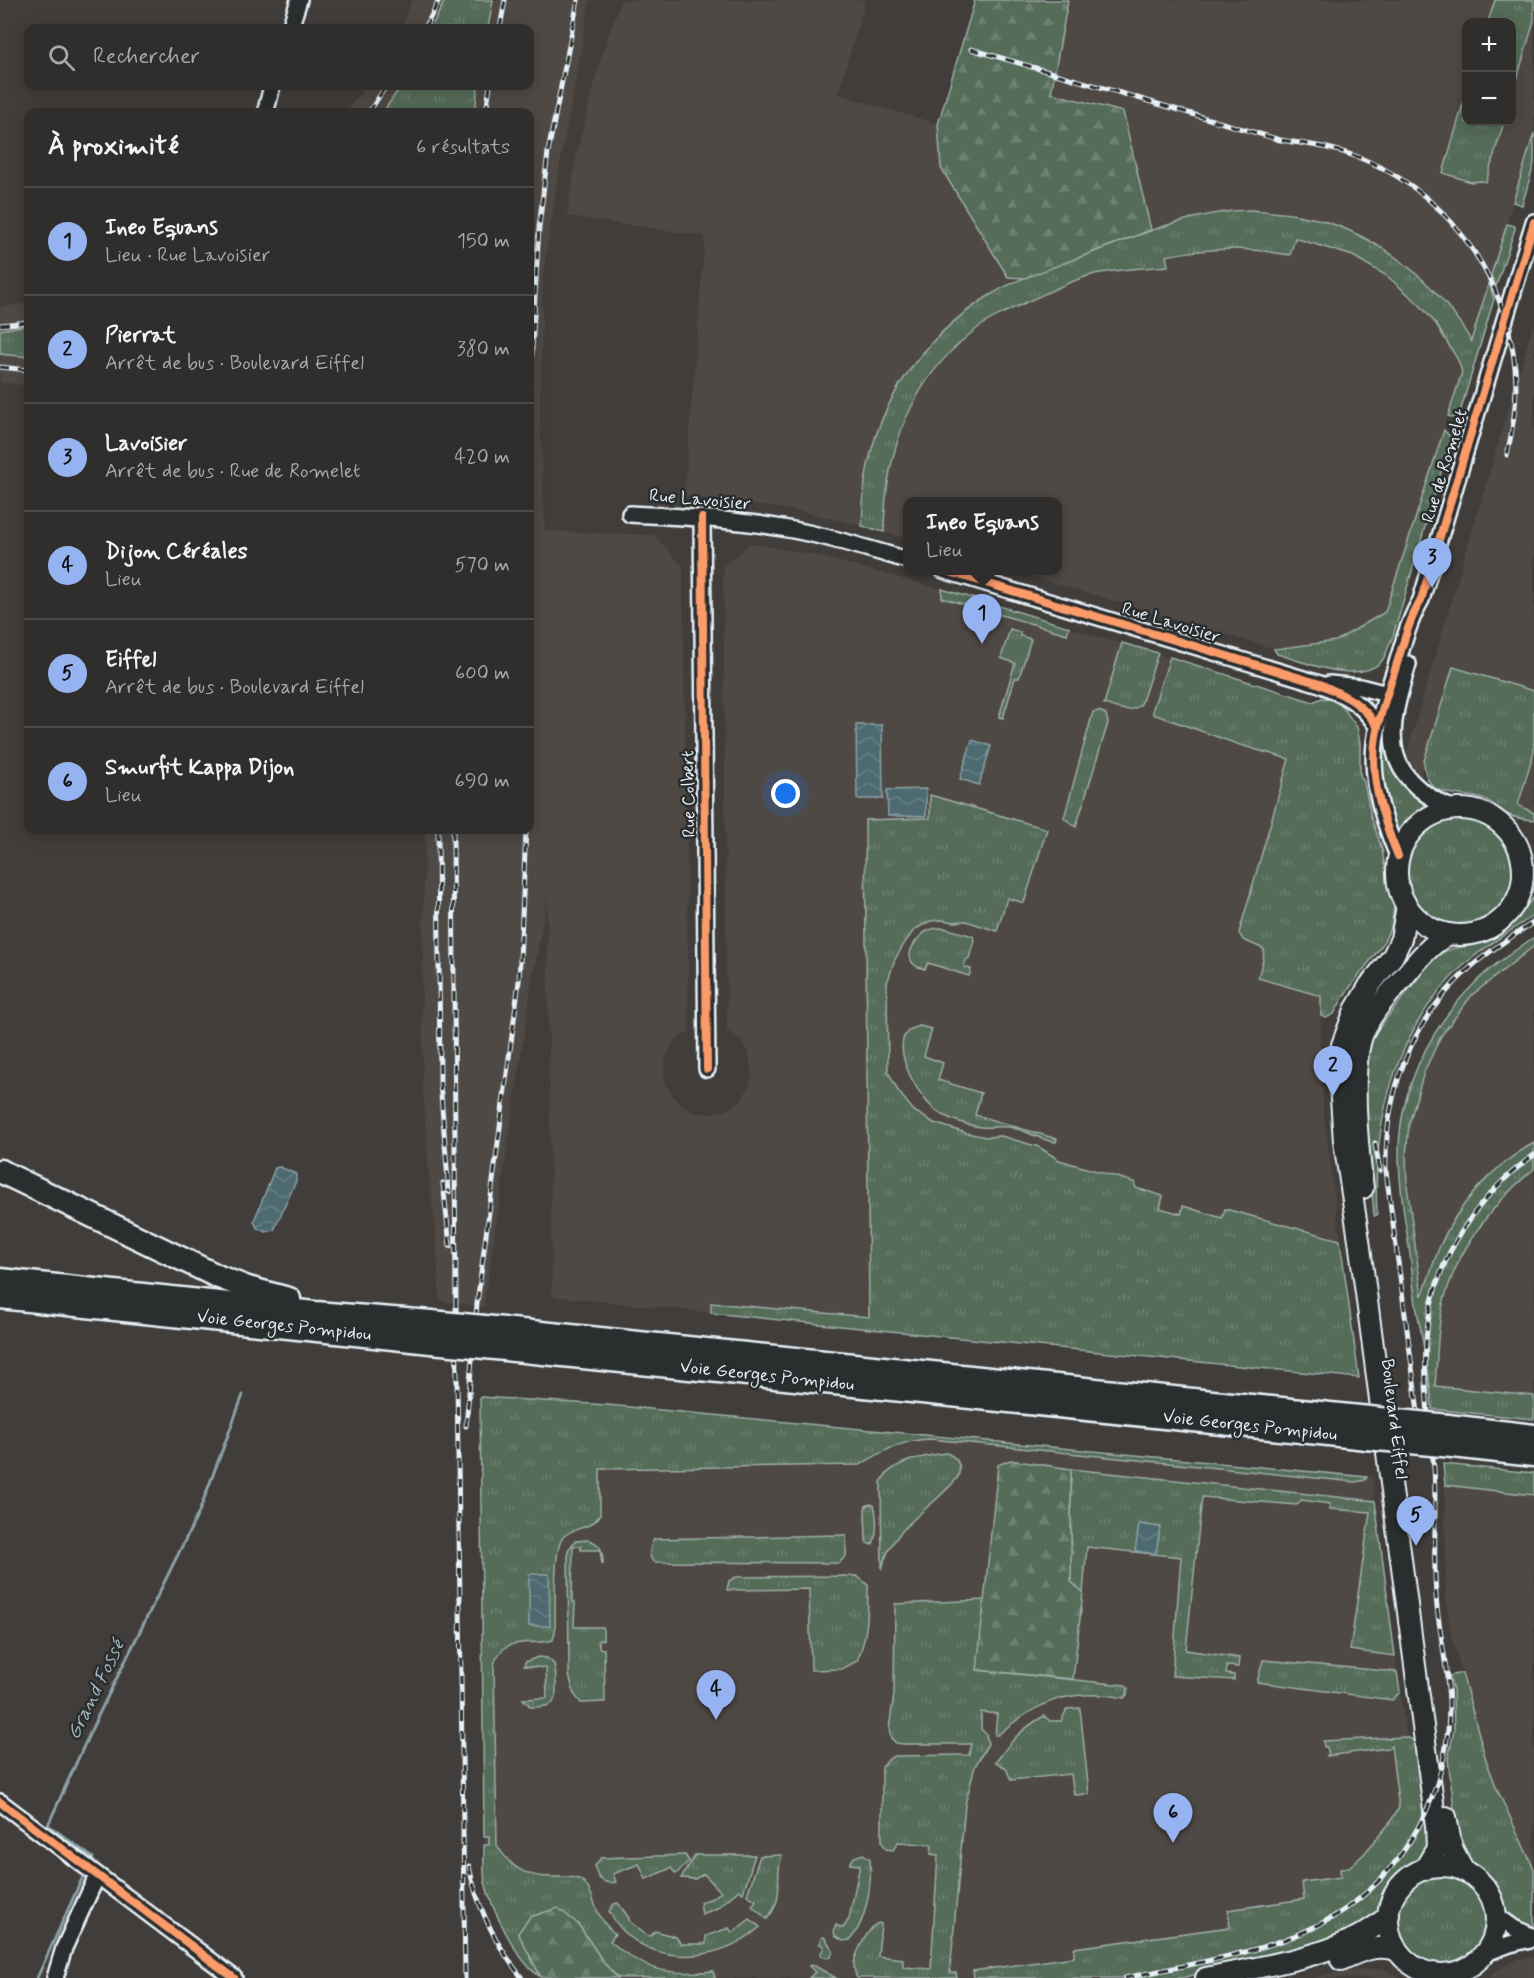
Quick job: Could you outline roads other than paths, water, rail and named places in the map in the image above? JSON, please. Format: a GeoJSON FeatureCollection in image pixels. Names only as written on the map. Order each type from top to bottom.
{"type":"FeatureCollection","features":[{"type":"Feature","properties":{"kind":"highway"},"geometry":{"type":"LineString","coordinates":[[0,1171],[182,1259],[248,1288],[316,1305],[403,1319]]}},
{"type":"Feature","properties":{"kind":"highway","name":"Voie Georges Pompidou"},"geometry":{"type":"LineString","coordinates":[[0,1281],[315,1313],[403,1319],[431,1332]]}},
{"type":"Feature","properties":{"kind":"highway","name":"Voie Georges Pompidou"},"geometry":{"type":"LineString","coordinates":[[0,1297],[485,1337],[1450,1436],[1534,1436]]}},
{"type":"Feature","properties":{"kind":"highway"},"geometry":{"type":"LineString","coordinates":[[0,1305],[56,1303]]}},
{"type":"Feature","properties":{"kind":"highway","name":"Voie Georges Pompidou"},"geometry":{"type":"LineString","coordinates":[[1450,1436],[1534,1455]]}},
{"type":"Feature","properties":{"kind":"main road"},"geometry":{"type":"LineString","coordinates":[[1451,808],[1480,811],[1524,839],[1522,857],[1527,892],[1508,915],[1491,928],[1470,935],[1449,934],[1425,925],[1407,906],[1399,891],[1396,873],[1398,856],[1406,839],[1418,824],[1433,814],[1451,808]]}},
{"type":"Feature","properties":{"kind":"main road","name":"Boulevard Eiffel"},"geometry":{"type":"LineString","coordinates":[[1407,906],[1401,939],[1393,956],[1355,1010],[1342,1045],[1339,1070],[1344,1142],[1437,1837],[1437,1848],[1424,1870]]}},
{"type":"Feature","properties":{"kind":"main road","name":"Boulevard Eiffel"},"geometry":{"type":"LineString","coordinates":[[1449,934],[1429,948],[1420,958],[1392,991],[1364,1030],[1359,1044],[1356,1072],[1362,1178],[1448,1831],[1452,1848],[1464,1871]]}},
{"type":"Feature","properties":{"kind":"main road"},"geometry":{"type":"LineString","coordinates":[[1444,1866],[1464,1871],[1476,1878],[1493,1901],[1496,1915],[1494,1935],[1485,1953],[1461,1974],[1423,1974],[1397,1950],[1390,1933],[1389,1915],[1392,1900],[1400,1887],[1411,1877],[1424,1870],[1444,1866]]}},
{"type":"Feature","properties":{"kind":"main road"},"geometry":{"type":"LineString","coordinates":[[1206,1978],[1330,1950],[1356,1939],[1389,1915]]}},
{"type":"Feature","properties":{"kind":"main road"},"geometry":{"type":"LineString","coordinates":[[1266,1978],[1330,1964],[1371,1948],[1384,1947],[1397,1950]]}},
{"type":"Feature","properties":{"kind":"street"},"geometry":{"type":"LineString","coordinates":[[291,24],[298,0]]}},
{"type":"Feature","properties":{"kind":"street"},"geometry":{"type":"LineString","coordinates":[[267,106],[271,90]]}},
{"type":"Feature","properties":{"kind":"street","name":"Rue de Romelet"},"geometry":{"type":"LineString","coordinates":[[1398,856],[1383,819],[1378,799],[1374,760],[1384,728],[1394,710],[1420,619],[1421,600],[1534,226]]}},
{"type":"Feature","properties":{"kind":"street","name":"Rue Lavoisier"},"geometry":{"type":"LineString","coordinates":[[630,514],[702,518],[790,529],[903,559]]}},
{"type":"Feature","properties":{"kind":"street","name":"Rue Colbert"},"geometry":{"type":"LineString","coordinates":[[702,518],[707,1069]]}},
{"type":"Feature","properties":{"kind":"street","name":"Rue Lavoisier"},"geometry":{"type":"LineString","coordinates":[[960,575],[1320,684],[1349,697],[1362,706],[1384,728]]}},
{"type":"Feature","properties":{"kind":"street","name":"Rue de Romelet"},"geometry":{"type":"LineString","coordinates":[[1387,694],[1411,616],[1421,600]]}},
{"type":"Feature","properties":{"kind":"street","name":"Rue Lavoisier"},"geometry":{"type":"LineString","coordinates":[[1320,684],[1360,687],[1387,694]]}},
{"type":"Feature","properties":{"kind":"street"},"geometry":{"type":"LineString","coordinates":[[1384,728],[1387,694]]}},
{"type":"Feature","properties":{"kind":"street","name":"Rue de Romelet"},"geometry":{"type":"LineString","coordinates":[[1384,728],[1408,779],[1426,795],[1451,808]]}},
{"type":"Feature","properties":{"kind":"street"},"geometry":{"type":"LineString","coordinates":[[0,1802],[234,1978]]}},
{"type":"Feature","properties":{"kind":"street"},"geometry":{"type":"LineString","coordinates":[[45,1978],[64,1948],[97,1876]]}},
{"type":"Feature","properties":{"kind":"street"},"geometry":{"type":"LineString","coordinates":[[1496,1915],[1514,1928],[1534,1938]]}},
{"type":"Feature","properties":{"kind":"street"},"geometry":{"type":"LineString","coordinates":[[1485,1953],[1534,1938]]}},
{"type":"Feature","properties":{"kind":"street"},"geometry":{"type":"LineString","coordinates":[[55,1978],[64,1948]]}},
{"type":"Feature","properties":{"kind":"water"},"geometry":{"type":"Polygon","coordinates":[[[856,725],[882,725],[883,799],[857,799],[856,725]]]}},
{"type":"Feature","properties":{"kind":"water"},"geometry":{"type":"Polygon","coordinates":[[[972,740],[991,746],[979,785],[960,779],[972,740]]]}},
{"type":"Feature","properties":{"kind":"water"},"geometry":{"type":"Polygon","coordinates":[[[926,789],[926,816],[888,816],[887,790],[926,789]]]}},
{"type":"Feature","properties":{"kind":"water"},"geometry":{"type":"Polygon","coordinates":[[[280,1167],[296,1174],[296,1181],[274,1230],[266,1232],[257,1228],[254,1221],[275,1168],[280,1167]]]}},
{"type":"Feature","properties":{"kind":"water"},"geometry":{"type":"Polygon","coordinates":[[[1139,1524],[1160,1527],[1156,1554],[1135,1551],[1139,1524]]]}},
{"type":"Feature","properties":{"kind":"water"},"geometry":{"type":"Polygon","coordinates":[[[529,1574],[549,1574],[550,1626],[529,1626],[529,1574]]]}},
{"type":"Feature","properties":{"kind":"waterway","name":"Grand Fossé"},"geometry":{"type":"LineString","coordinates":[[90,1864],[93,1858],[48,1825],[93,1726],[199,1512],[243,1395]]}},
{"type":"Feature","properties":{"kind":"waterway","name":"Grand Fossé"},"geometry":{"type":"LineString","coordinates":[[37,1978],[85,1872]]}},
{"type":"Feature","properties":{"kind":"railway"},"geometry":{"type":"LineString","coordinates":[[427,24],[439,0]]}},
{"type":"Feature","properties":{"kind":"railway"},"geometry":{"type":"LineString","coordinates":[[501,24],[505,0]]}},
{"type":"Feature","properties":{"kind":"railway"},"geometry":{"type":"LineString","coordinates":[[534,315],[539,227],[548,152],[578,0]]}},
{"type":"Feature","properties":{"kind":"railway"},"geometry":{"type":"LineString","coordinates":[[971,49],[1280,140],[1344,152],[1397,176],[1426,197],[1452,223],[1474,251],[1491,282],[1504,316],[1513,351],[1516,387],[1507,455]]}},
{"type":"Feature","properties":{"kind":"railway"},"geometry":{"type":"LineString","coordinates":[[372,108],[383,90]]}},
{"type":"Feature","properties":{"kind":"railway"},"geometry":{"type":"LineString","coordinates":[[487,108],[489,90]]}},
{"type":"Feature","properties":{"kind":"railway"},"geometry":{"type":"LineString","coordinates":[[0,325],[24,322]]}},
{"type":"Feature","properties":{"kind":"railway"},"geometry":{"type":"LineString","coordinates":[[0,367],[24,370]]}},
{"type":"Feature","properties":{"kind":"railway"},"geometry":{"type":"LineString","coordinates":[[438,834],[440,1083],[449,1192]]}},
{"type":"Feature","properties":{"kind":"railway"},"geometry":{"type":"LineString","coordinates":[[453,834],[456,1306],[465,1978]]}},
{"type":"Feature","properties":{"kind":"railway"},"geometry":{"type":"LineString","coordinates":[[466,1426],[477,1304],[519,981],[526,834]]}},
{"type":"Feature","properties":{"kind":"railway"},"geometry":{"type":"LineString","coordinates":[[1421,1435],[1386,1171],[1390,1114],[1396,1086],[1417,1034],[1432,1010],[1450,988],[1471,967],[1534,922]]}},
{"type":"Feature","properties":{"kind":"railway"},"geometry":{"type":"LineString","coordinates":[[1375,1143],[1380,1171]]}},
{"type":"Feature","properties":{"kind":"railway"},"geometry":{"type":"LineString","coordinates":[[1125,1978],[1205,1962],[1259,1948],[1310,1929],[1359,1899],[1382,1878],[1418,1828],[1441,1770],[1447,1739],[1449,1708],[1436,1590],[1434,1469],[1425,1369],[1429,1316],[1434,1292],[1443,1268],[1466,1225],[1497,1187],[1534,1155]]}},
{"type":"Feature","properties":{"kind":"railway"},"geometry":{"type":"LineString","coordinates":[[443,1183],[450,1246]]}},
{"type":"Feature","properties":{"kind":"railway"},"geometry":{"type":"LineString","coordinates":[[469,1866],[482,1911],[504,1952],[522,1978]]}},
{"type":"Feature","properties":{"kind":"place","name":"Lavoisier"},"geometry":{"type":"Point","coordinates":[1432,588]}},
{"type":"Feature","properties":{"kind":"place","name":"Ineo Equans"},"geometry":{"type":"Point","coordinates":[982,644]}},
{"type":"Feature","properties":{"kind":"place","name":"Pierrat"},"geometry":{"type":"Point","coordinates":[1333,1096]}},
{"type":"Feature","properties":{"kind":"place","name":"Eiffel"},"geometry":{"type":"Point","coordinates":[1416,1546]}},
{"type":"Feature","properties":{"kind":"place","name":"Dijon Céréales"},"geometry":{"type":"Point","coordinates":[716,1720]}},
{"type":"Feature","properties":{"kind":"place","name":"Smurfit Kappa Dijon"},"geometry":{"type":"Point","coordinates":[1173,1843]}}]}
